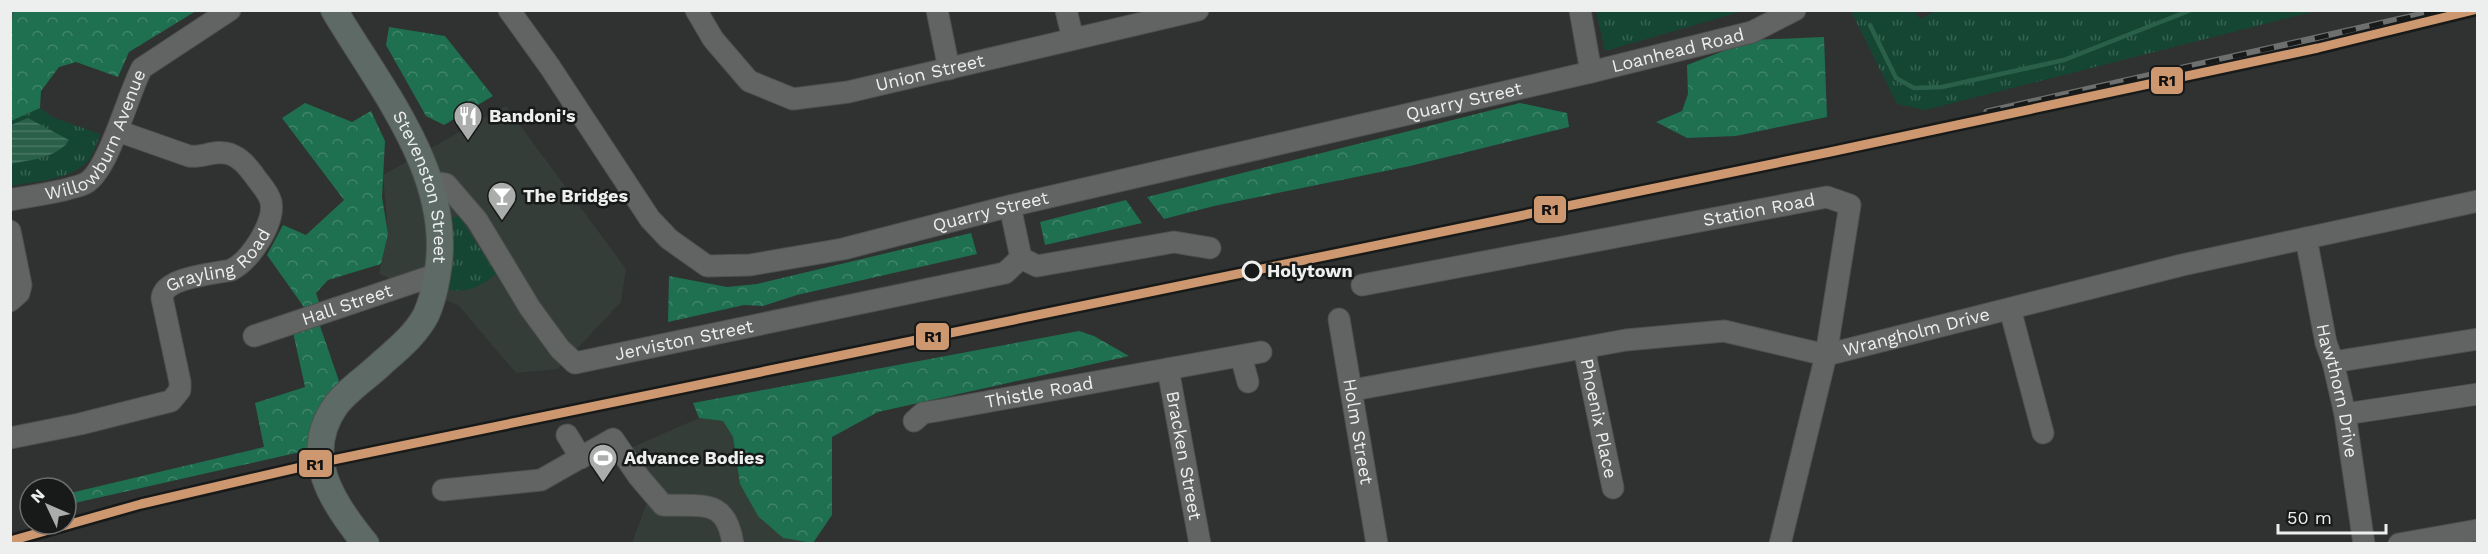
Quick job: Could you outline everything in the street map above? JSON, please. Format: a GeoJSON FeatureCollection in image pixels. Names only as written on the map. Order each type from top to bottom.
{"type":"FeatureCollection","features":[{"type":"Feature","properties":{"kind":"main road","name":"Stevenston Street"},"geometry":{"type":"LineString","coordinates":[[334,10],[394,104],[428,181],[436,209],[439,236],[438,274],[426,314],[408,339],[337,405],[323,432],[321,465],[325,482],[342,515],[366,543]]}},
{"type":"Feature","properties":{"kind":"street","name":"Willowburn Avenue"},"geometry":{"type":"LineString","coordinates":[[10,200],[86,183],[99,168],[118,131],[135,81],[142,68],[230,10]]}},
{"type":"Feature","properties":{"kind":"street","name":"Quarry Street"},"geometry":{"type":"LineString","coordinates":[[509,10],[622,174],[650,219],[669,239],[707,266],[750,265],[843,249],[1010,206],[1592,72]]}},
{"type":"Feature","properties":{"kind":"street","name":"Union Street"},"geometry":{"type":"LineString","coordinates":[[696,10],[713,39],[749,81],[793,99],[848,92],[1198,10]]}},
{"type":"Feature","properties":{"kind":"street"},"geometry":{"type":"LineString","coordinates":[[937,10],[949,69]]}},
{"type":"Feature","properties":{"kind":"street"},"geometry":{"type":"LineString","coordinates":[[1066,10],[1073,39]]}},
{"type":"Feature","properties":{"kind":"street"},"geometry":{"type":"LineString","coordinates":[[1580,10],[1592,72]]}},
{"type":"Feature","properties":{"kind":"street","name":"Loanhead Road"},"geometry":{"type":"LineString","coordinates":[[1592,72],[1752,32],[1795,10]]}},
{"type":"Feature","properties":{"kind":"street","name":"Grayling Road"},"geometry":{"type":"LineString","coordinates":[[10,438],[80,424],[171,401],[180,390],[180,382],[162,298],[163,292],[172,283],[240,266],[247,259],[271,218],[271,198],[244,162],[236,157],[222,152],[196,157],[189,156],[118,131]]}},
{"type":"Feature","properties":{"kind":"street","name":"Jerviston Street"},"geometry":{"type":"LineString","coordinates":[[428,181],[446,184],[477,220],[530,308],[560,349],[575,363],[1005,273],[1021,258]]}},
{"type":"Feature","properties":{"kind":"street","name":"Station Road"},"geometry":{"type":"LineString","coordinates":[[1362,285],[1827,197],[1850,205],[1826,355],[1780,543]]}},
{"type":"Feature","properties":{"kind":"street","name":"Wrangholm Drive"},"geometry":{"type":"LineString","coordinates":[[1353,390],[1626,340],[1724,331],[1826,355],[2182,265],[2478,201]]}},
{"type":"Feature","properties":{"kind":"street"},"geometry":{"type":"LineString","coordinates":[[1010,206],[1021,258],[1037,266],[1174,242],[1210,248]]}},
{"type":"Feature","properties":{"kind":"street"},"geometry":{"type":"LineString","coordinates":[[10,231],[21,285],[19,294],[10,301]]}},
{"type":"Feature","properties":{"kind":"street","name":"Hawthorn Drive"},"geometry":{"type":"LineString","coordinates":[[2306,238],[2326,343],[2333,362],[2345,414],[2364,543]]}},
{"type":"Feature","properties":{"kind":"street","name":"Hall Street"},"geometry":{"type":"LineString","coordinates":[[254,336],[438,274]]}},
{"type":"Feature","properties":{"kind":"street"},"geometry":{"type":"LineString","coordinates":[[2010,309],[2043,433]]}},
{"type":"Feature","properties":{"kind":"street","name":"Holm Street"},"geometry":{"type":"LineString","coordinates":[[1339,319],[1353,390],[1377,543]]}},
{"type":"Feature","properties":{"kind":"street"},"geometry":{"type":"LineString","coordinates":[[2333,362],[2478,339]]}},
{"type":"Feature","properties":{"kind":"street","name":"Phoenix Place"},"geometry":{"type":"LineString","coordinates":[[1584,348],[1613,488]]}},
{"type":"Feature","properties":{"kind":"street","name":"Thistle Road"},"geometry":{"type":"LineString","coordinates":[[914,421],[918,416],[930,412],[1251,354],[1248,382]]}},
{"type":"Feature","properties":{"kind":"street","name":"Bracken Street"},"geometry":{"type":"LineString","coordinates":[[1168,369],[1200,543]]}},
{"type":"Feature","properties":{"kind":"street"},"geometry":{"type":"LineString","coordinates":[[2345,414],[2478,394]]}},
{"type":"Feature","properties":{"kind":"street"},"geometry":{"type":"LineString","coordinates":[[567,435],[581,458]]}},
{"type":"Feature","properties":{"kind":"street"},"geometry":{"type":"LineString","coordinates":[[443,490],[541,480],[613,439],[639,477],[663,505],[717,509],[726,516],[733,543]]}},
{"type":"Feature","properties":{"kind":"street"},"geometry":{"type":"LineString","coordinates":[[2399,543],[2478,530]]}},
{"type":"Feature","properties":{"kind":"shaded area"},"geometry":{"type":"Polygon","coordinates":[[[506,106],[626,269],[621,302],[558,369],[516,373],[458,305],[379,274],[388,234],[383,175],[506,106]]]}},
{"type":"Feature","properties":{"kind":"shaded area"},"geometry":{"type":"Polygon","coordinates":[[[28,118],[69,140],[58,151],[51,154],[11,164],[11,125],[28,118]]]}},
{"type":"Feature","properties":{"kind":"shaded area"},"geometry":{"type":"Polygon","coordinates":[[[699,418],[723,421],[733,437],[740,484],[783,538],[814,543],[632,543],[647,502],[612,456],[699,418]]]}},
{"type":"Feature","properties":{"kind":"green space"},"geometry":{"type":"Polygon","coordinates":[[[11,10],[196,11],[129,52],[118,77],[76,62],[59,67],[41,91],[40,108],[11,121],[11,10]]]}},
{"type":"Feature","properties":{"kind":"green space"},"geometry":{"type":"Polygon","coordinates":[[[1596,10],[1743,11],[1605,51],[1596,10]]]}},
{"type":"Feature","properties":{"kind":"green space"},"geometry":{"type":"Polygon","coordinates":[[[1937,10],[2316,11],[1925,110],[1897,104],[1851,11],[1914,11],[1920,19],[1937,10]]]}},
{"type":"Feature","properties":{"kind":"green space"},"geometry":{"type":"Polygon","coordinates":[[[389,27],[445,36],[493,96],[444,125],[426,116],[386,45],[389,27]]]}},
{"type":"Feature","properties":{"kind":"green space"},"geometry":{"type":"Polygon","coordinates":[[[1824,37],[1827,117],[1736,136],[1687,138],[1656,122],[1682,111],[1688,94],[1687,65],[1752,40],[1824,37]]]}},
{"type":"Feature","properties":{"kind":"green space"},"geometry":{"type":"Polygon","coordinates":[[[305,103],[352,122],[371,111],[385,141],[382,197],[388,234],[381,264],[328,280],[316,293],[320,305],[306,310],[267,255],[283,225],[306,235],[344,200],[282,118],[305,103]]]}},
{"type":"Feature","properties":{"kind":"green space"},"geometry":{"type":"Polygon","coordinates":[[[1520,103],[1567,113],[1569,127],[1410,166],[1214,206],[1164,219],[1147,197],[1520,103]]]}},
{"type":"Feature","properties":{"kind":"green space"},"geometry":{"type":"Polygon","coordinates":[[[40,108],[52,117],[100,134],[95,148],[88,161],[72,172],[52,179],[11,186],[11,121],[40,108]]]}},
{"type":"Feature","properties":{"kind":"green space"},"geometry":{"type":"Polygon","coordinates":[[[1126,200],[1142,223],[1045,245],[1040,222],[1126,200]]]}},
{"type":"Feature","properties":{"kind":"green space"},"geometry":{"type":"Polygon","coordinates":[[[459,216],[496,274],[478,286],[459,291],[444,288],[449,263],[451,218],[459,216]]]}},
{"type":"Feature","properties":{"kind":"green space"},"geometry":{"type":"Polygon","coordinates":[[[971,233],[977,254],[797,295],[763,306],[744,305],[668,322],[669,276],[727,287],[757,284],[971,233]]]}},
{"type":"Feature","properties":{"kind":"green space"},"geometry":{"type":"Polygon","coordinates":[[[319,323],[339,381],[328,396],[309,450],[78,502],[78,491],[264,447],[255,403],[305,387],[293,332],[319,323]]]}},
{"type":"Feature","properties":{"kind":"green space"},"geometry":{"type":"Polygon","coordinates":[[[1079,331],[1094,336],[1129,356],[878,412],[832,437],[832,515],[813,543],[783,538],[758,516],[740,484],[733,437],[723,421],[699,418],[693,403],[1079,331]]]}},
{"type":"Feature","properties":{"kind":"waterway"},"geometry":{"type":"LineString","coordinates":[[10,19],[13,10]]}},
{"type":"Feature","properties":{"kind":"waterway"},"geometry":{"type":"LineString","coordinates":[[1870,25],[1896,78],[1914,88],[1942,87],[2064,60],[2191,10]]}},
{"type":"Feature","properties":{"kind":"railway"},"geometry":{"type":"LineString","coordinates":[[1987,112],[2441,10]]}},
{"type":"Feature","properties":{"kind":"railway"},"geometry":{"type":"LineString","coordinates":[[2430,21],[2474,10]]}},
{"type":"Feature","properties":{"kind":"railway"},"geometry":{"type":"LineString","coordinates":[[2158,83],[2395,30]]}},
{"type":"Feature","properties":{"kind":"transit line","name":"R1"},"geometry":{"type":"LineString","coordinates":[[10,541],[141,504],[323,462],[1830,152],[2318,48],[2474,10]]}},
{"type":"Feature","properties":{"kind":"place","name":"Bandoni's"},"geometry":{"type":"Point","coordinates":[468,142]}},
{"type":"Feature","properties":{"kind":"place","name":"The Bridges"},"geometry":{"type":"Point","coordinates":[502,222]}},
{"type":"Feature","properties":{"kind":"place","name":"Holytown"},"geometry":{"type":"Point","coordinates":[1252,271]}},
{"type":"Feature","properties":{"kind":"place","name":"Advance Bodies"},"geometry":{"type":"Point","coordinates":[603,484]}}]}
